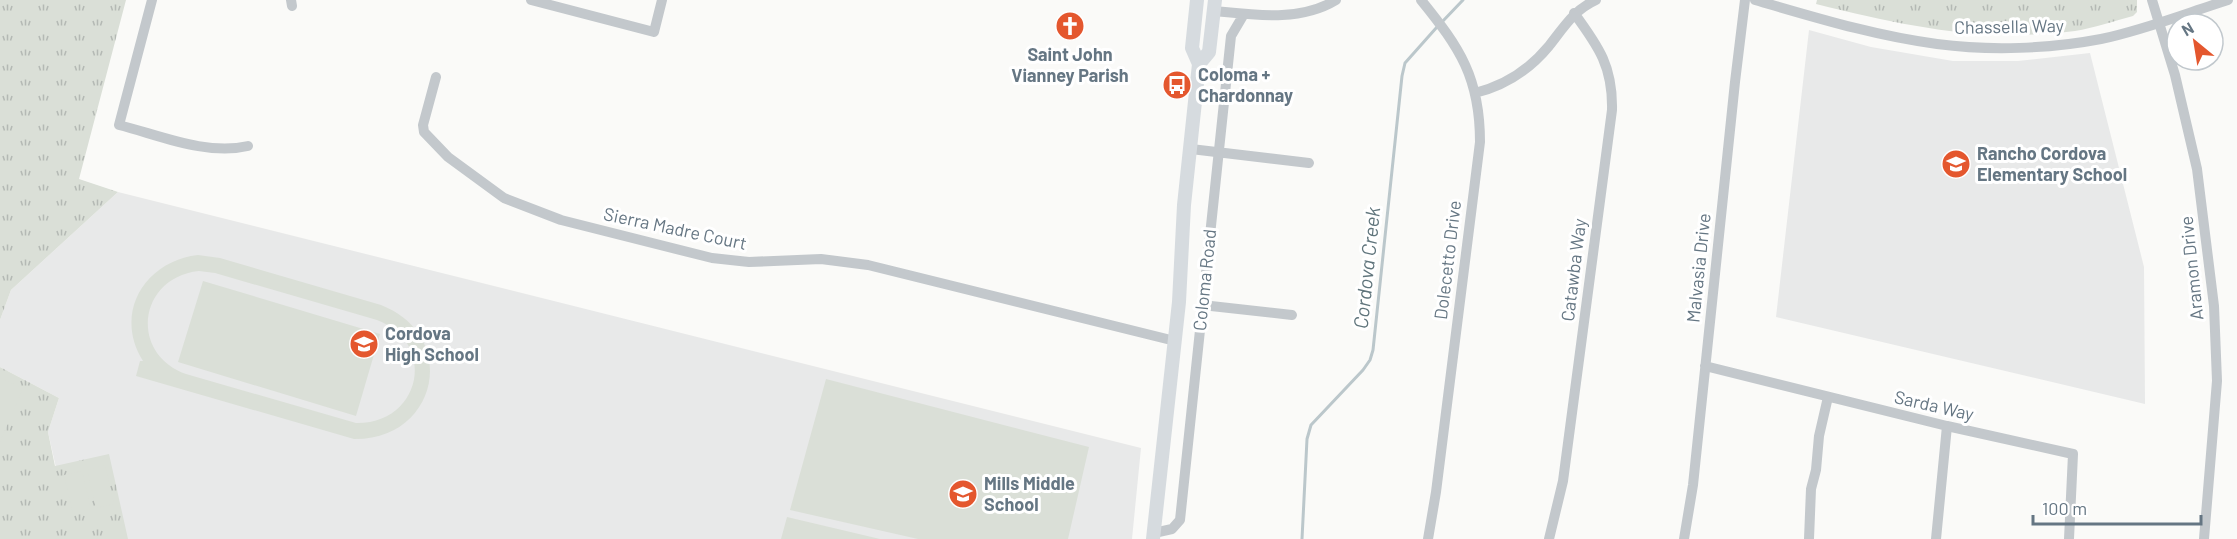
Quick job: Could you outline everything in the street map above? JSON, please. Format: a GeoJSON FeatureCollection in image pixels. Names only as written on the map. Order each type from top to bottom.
{"type":"FeatureCollection","features":[{"type":"Feature","properties":{"kind":"main road","name":"Coloma Road"},"geometry":{"type":"LineString","coordinates":[[1153,536],[1179,302],[1185,205],[1199,64],[1192,48],[1197,0]]}},
{"type":"Feature","properties":{"kind":"main road","name":"Coloma Road"},"geometry":{"type":"LineString","coordinates":[[1199,64],[1209,52],[1215,5]]}},
{"type":"Feature","properties":{"kind":"main road"},"geometry":{"type":"LineString","coordinates":[[1193,43],[1204,20],[1215,5]]}},
{"type":"Feature","properties":{"kind":"street"},"geometry":{"type":"LineString","coordinates":[[152,0],[119,125],[211,149],[228,150],[248,147]]}},
{"type":"Feature","properties":{"kind":"street"},"geometry":{"type":"LineString","coordinates":[[531,0],[654,32],[662,0]]}},
{"type":"Feature","properties":{"kind":"street"},"geometry":{"type":"LineString","coordinates":[[1215,5],[1244,14],[1305,13],[1315,11],[1336,0]]}},
{"type":"Feature","properties":{"kind":"street","name":"Dolecetto Drive"},"geometry":{"type":"LineString","coordinates":[[1422,0],[1442,25],[1468,69],[1480,122],[1480,142],[1436,492],[1428,539]]}},
{"type":"Feature","properties":{"kind":"street"},"geometry":{"type":"LineString","coordinates":[[1475,93],[1501,86],[1521,72],[1548,47],[1574,13],[1596,0]]}},
{"type":"Feature","properties":{"kind":"street","name":"Malvasia Drive"},"geometry":{"type":"LineString","coordinates":[[1684,539],[1693,485],[1745,0]]}},
{"type":"Feature","properties":{"kind":"street","name":"Chassella Way"},"geometry":{"type":"LineString","coordinates":[[1755,0],[1891,36],[1937,44],[1980,47],[2038,46],[2102,39],[2228,0]]}},
{"type":"Feature","properties":{"kind":"street","name":"Aramon Drive"},"geometry":{"type":"LineString","coordinates":[[2152,0],[2180,95],[2197,169],[2214,306],[2217,381],[2204,539]]}},
{"type":"Feature","properties":{"kind":"street","name":"Catawba Way"},"geometry":{"type":"LineString","coordinates":[[1549,539],[1564,471],[1612,110],[1610,74],[1604,57],[1574,13]]}},
{"type":"Feature","properties":{"kind":"street","name":"Coloma Road"},"geometry":{"type":"LineString","coordinates":[[1153,536],[1172,529],[1180,520],[1231,36],[1244,14]]}},
{"type":"Feature","properties":{"kind":"street","name":"Sierra Madre Court"},"geometry":{"type":"LineString","coordinates":[[436,77],[423,125],[424,132],[448,157],[504,198],[561,220],[712,258],[749,262],[821,259],[868,265],[1175,341]]}},
{"type":"Feature","properties":{"kind":"street"},"geometry":{"type":"LineString","coordinates":[[1191,149],[1309,163]]}},
{"type":"Feature","properties":{"kind":"street"},"geometry":{"type":"LineString","coordinates":[[1203,305],[1292,315]]}},
{"type":"Feature","properties":{"kind":"street","name":"Sarda Way"},"geometry":{"type":"LineString","coordinates":[[1705,366],[1947,426],[2073,454],[2069,539]]}},
{"type":"Feature","properties":{"kind":"street"},"geometry":{"type":"LineString","coordinates":[[1809,539],[1812,489],[1819,436],[1828,397]]}},
{"type":"Feature","properties":{"kind":"street"},"geometry":{"type":"LineString","coordinates":[[1936,539],[1947,426]]}},
{"type":"Feature","properties":{"kind":"shaded area","name":"Rancho Cordova Elementary School"},"geometry":{"type":"Polygon","coordinates":[[[1809,30],[1871,47],[1953,61],[2018,61],[2090,53],[2144,267],[2145,404],[1776,317],[1809,30]]]}},
{"type":"Feature","properties":{"kind":"shaded area","name":"Cordova High School"},"geometry":{"type":"Polygon","coordinates":[[[118,192],[1141,448],[1132,539],[72,539],[48,432],[59,398],[0,367],[0,320],[11,290],[118,192]]]}},
{"type":"Feature","properties":{"kind":"green space"},"geometry":{"type":"Polygon","coordinates":[[[0,0],[126,0],[79,179],[118,192],[11,290],[0,320],[0,0]]]}},
{"type":"Feature","properties":{"kind":"green space"},"geometry":{"type":"Polygon","coordinates":[[[1817,0],[2137,0],[2137,12],[2133,16],[2075,31],[2008,35],[1975,34],[1881,19],[1816,4],[1817,0]]]}},
{"type":"Feature","properties":{"kind":"green space"},"geometry":{"type":"Polygon","coordinates":[[[198,255],[220,258],[381,305],[406,320],[422,339],[429,361],[429,384],[420,405],[405,423],[383,435],[354,439],[136,376],[140,361],[143,361],[135,343],[131,325],[133,308],[139,292],[149,279],[163,267],[179,259],[198,255]],[[199,271],[179,276],[164,287],[153,301],[148,317],[149,334],[155,350],[167,364],[186,374],[356,423],[378,420],[395,411],[407,397],[414,380],[414,363],[409,346],[396,331],[377,320],[215,273],[199,271]]]}},
{"type":"Feature","properties":{"kind":"green space"},"geometry":{"type":"Polygon","coordinates":[[[203,281],[380,334],[356,416],[178,362],[203,281]]]}},
{"type":"Feature","properties":{"kind":"green space"},"geometry":{"type":"Polygon","coordinates":[[[0,367],[59,398],[48,432],[55,466],[109,454],[128,539],[0,539],[0,367]]]}},
{"type":"Feature","properties":{"kind":"green space"},"geometry":{"type":"Polygon","coordinates":[[[0,378],[23,388],[0,442],[0,378]]]}},
{"type":"Feature","properties":{"kind":"green space","name":"Mills Middle School"},"geometry":{"type":"Polygon","coordinates":[[[826,379],[1089,447],[1068,539],[918,539],[790,510],[826,379]]]}},
{"type":"Feature","properties":{"kind":"green space"},"geometry":{"type":"Polygon","coordinates":[[[105,465],[114,504],[96,508],[87,470],[105,465]]]}},
{"type":"Feature","properties":{"kind":"green space"},"geometry":{"type":"Polygon","coordinates":[[[82,471],[91,509],[73,514],[64,475],[82,471]]]}},
{"type":"Feature","properties":{"kind":"green space"},"geometry":{"type":"Polygon","coordinates":[[[787,517],[880,539],[781,539],[787,517]]]}},
{"type":"Feature","properties":{"kind":"waterway","name":"Cordova Creek"},"geometry":{"type":"LineString","coordinates":[[1442,22],[1463,0]]}},
{"type":"Feature","properties":{"kind":"waterway","name":"Cordova Creek"},"geometry":{"type":"LineString","coordinates":[[1302,539],[1307,439],[1311,425],[1363,370],[1373,350],[1405,63],[1437,27]]}},
{"type":"Feature","properties":{"kind":"place","name":"Saint John Vianney Parish"},"geometry":{"type":"Point","coordinates":[1070,26]}},
{"type":"Feature","properties":{"kind":"place","name":"Coloma + Chardonnay"},"geometry":{"type":"Point","coordinates":[1177,85]}},
{"type":"Feature","properties":{"kind":"place","name":"Rancho Cordova Elementary School"},"geometry":{"type":"Point","coordinates":[1956,164]}},
{"type":"Feature","properties":{"kind":"place","name":"Cordova High School"},"geometry":{"type":"Point","coordinates":[364,344]}},
{"type":"Feature","properties":{"kind":"place","name":"Mills Middle School"},"geometry":{"type":"Point","coordinates":[963,494]}}]}
